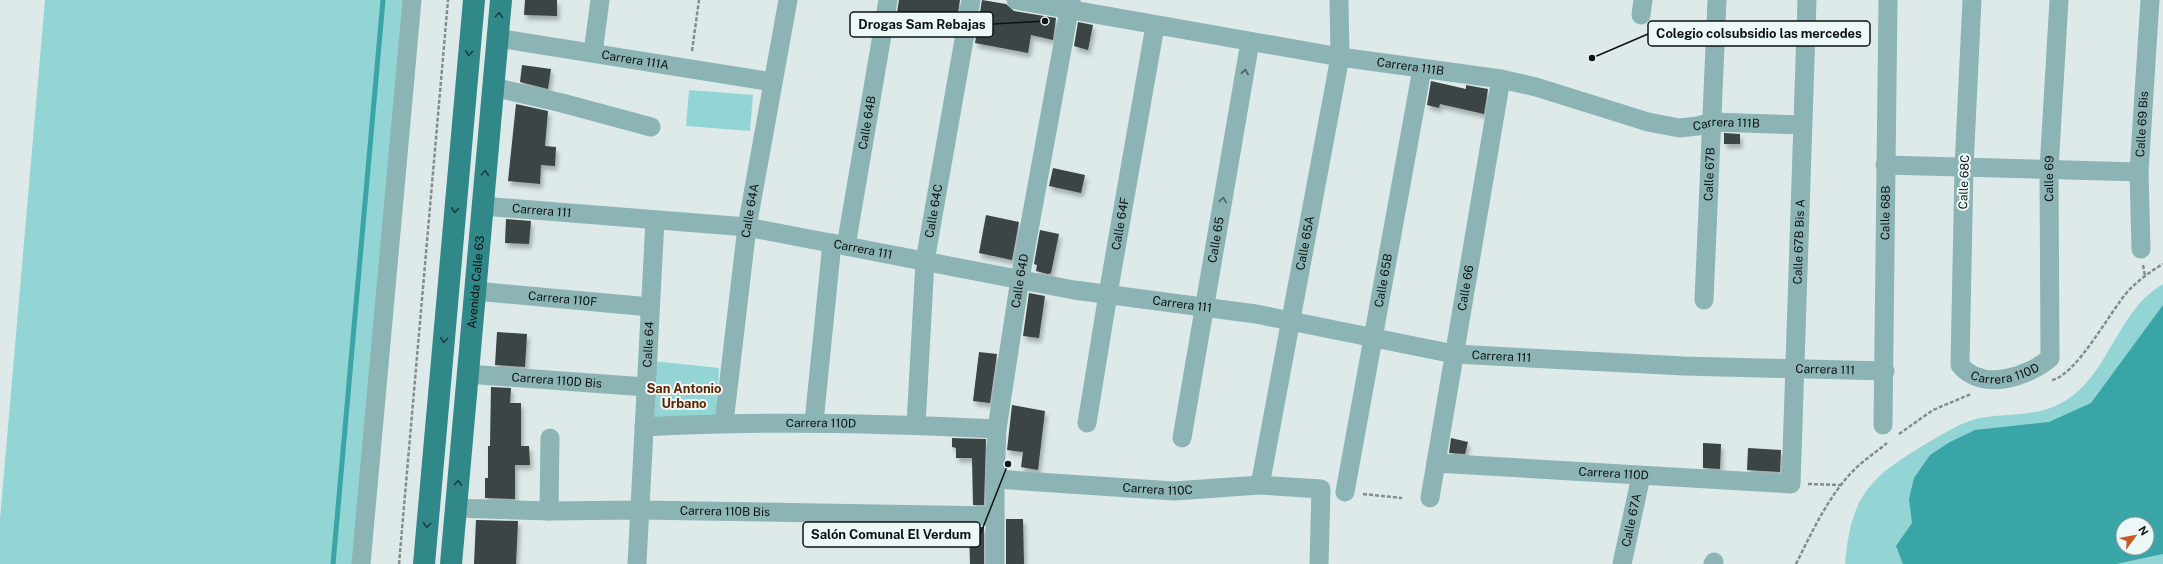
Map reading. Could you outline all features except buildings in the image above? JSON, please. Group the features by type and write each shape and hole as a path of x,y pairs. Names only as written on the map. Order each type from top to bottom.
{"main road":[{"path":"424,564 474,0"},
{"name":"Avenida Calle 63","path":"451,564 492,87 501,0"}],"street":[{"path":"360,564 412,0"},
{"path":"593,53 600,0"},
{"name":"Calle 64A","path":"724,422 747,227 788,0"},
{"name":"Calle 64B","path":"814,422 839,245 888,0"},
{"name":"Calle 64C","path":"916,425 925,261 971,0"},
{"name":"Carrera 111B","path":"1016,0 1070,5 1156,26 1340,57 1501,79 1536,87 1656,124 1678,128 1698,126 1712,122 1802,125"},
{"name":"Calle 65A","path":"1260,485 1340,57 1339,0"},
{"name":"Calle 67B","path":"1704,300 1717,0"},
{"name":"Calle 67B Bis A","path":"1792,484 1807,0"},
{"name":"Calle 68B","path":"1888,0 1885,165 1884,371 1890,434"},
{"name":"Calle 68C","path":"1960,365 1964,167 1972,0"},
{"name":"Calle 69","path":"2050,358 2049,168 2059,0"},
{"name":"Calle 69 Bis","path":"2140,249 2139,172 2150,0"},
{"name":"Calle 64D","path":"995,564 995,479 997,429 1020,280 1070,5"},
{"name":"Calle 64F","path":"1087,423 1108,294 1156,26"},
{"name":"Carrera 111A","path":"497,38 773,82"},
{"name":"Calle 65","path":"1182,438 1250,42"},
{"name":"Calle 65B","path":"1345,492 1422,69"},
{"name":"Calle 66","path":"1430,498 1501,79"},
{"path":"492,87 562,103 651,128"},
{"path":"1885,165 2049,168 2139,172"},
{"name":"Carrera 111","path":"482,206 747,227 1020,280 1291,321 1454,354 1795,370 1884,371"},
{"name":"Calle 64","path":"636,564 655,220"},
{"name":"Carrera 110F","path":"475,291 650,307"},
{"name":"Carrera 110D","path":"1960,365 1966,373 1978,377 2005,379 2040,367 2050,358"},
{"name":"Carrera 110D Bis","path":"467,374 646,387"},
{"name":"Carrera 110D","path":"644,427 724,422 814,422 997,429"},
{"path":"549,511 550,438"},
{"name":"Carrera 110D","path":"1436,463 1792,484"},
{"name":"Calle 67A","path":"1622,564 1641,476"},
{"name":"Carrera 110C","path":"995,479 1174,491 1260,485 1321,489 1319,564"},
{"name":"Carrera 110B Bis","path":"456,508 549,511 639,510 995,516"}],"path":[{"path":"399,564 448,0"},
{"path":"690,69 700,0"},
{"path":"2051,380 2058,379 2082,358 2100,329 2129,290 2163,264"},
{"path":"1796,564 1825,507 1852,472 1890,434 1933,410 1975,392"},
{"path":"1792,484 1842,485"}],"shaded area":[{"path":"45,0 403,0 354,564 0,564 0,519"},
{"path":"689,90 753,95 750,131 686,126"},
{"path":"2163,284 2163,564 1845,564 1852,520 1867,490 1878,478 1909,454 1966,422 1992,416 2036,412 2057,405 2068,399 2082,387 2094,373 2135,309 2148,295"},
{"path":"2163,305 2163,554 2155,556 2155,516 2115,516 2115,556 2154,556 2116,564 1903,564 1896,546 1912,523 1909,499 1914,478 1930,455 1950,442 1975,430 2049,422 2091,403"},
{"path":"653,361 719,368 717,418 650,419"}],"waterway":[{"path":"333,564 383,0"}],"place":[{"name":"Drogas Sam Rebajas","path":"1045,21"},
{"name":"Colegio colsubsidio las mercedes","path":"1592,58"},
{"name":"Salón Comunal El Verdum","path":"1008,464"}],"district":[{"name":"San Antonio Urbano","path":"684,396"}]}
